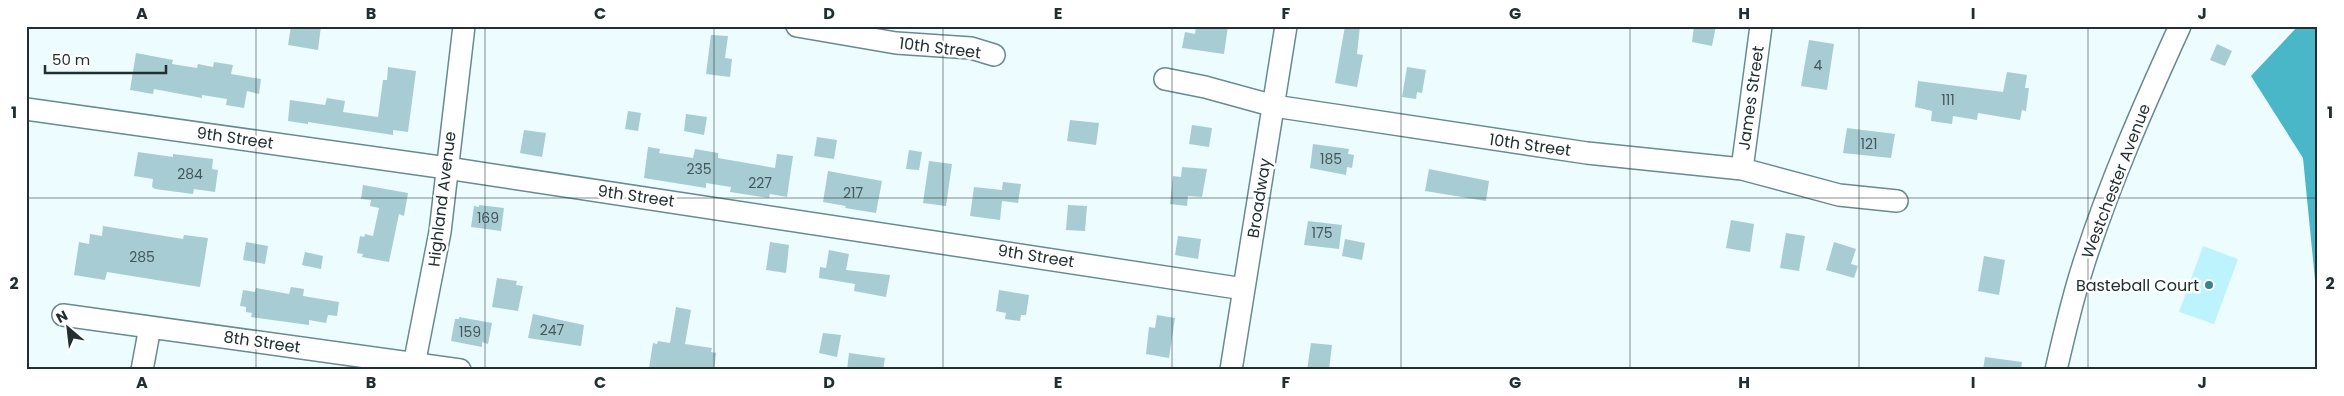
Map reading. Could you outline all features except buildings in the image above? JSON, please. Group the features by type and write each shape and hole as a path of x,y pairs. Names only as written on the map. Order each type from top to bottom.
{"street":[{"name":"Highland Avenue","path":"414,366 434,266 464,26"},
{"name":"10th Street","path":"797,26 896,43 971,48 994,55"},
{"name":"Broadway","path":"1231,370 1286,26"},
{"name":"James Street","path":"1742,169 1761,26"},
{"name":"Westchester Avenue","path":"2056,370 2082,268 2099,218 2142,111 2180,26"},
{"name":"10th Street","path":"1165,79 1205,87 1274,106 1587,152 1742,169 1839,195 1897,201"},
{"name":"9th Street","path":"26,109 447,168 1244,289"},
{"name":"8th Street","path":"63,315 150,326 414,366 460,370"},
{"path":"142,370 150,326"}],"shaded area":[{"name":"Basteball Court","path":"2203,246 2238,259 2214,324 2179,312"}],"water":[{"path":"2298,26 2318,26 2318,310 2303,158 2251,76"}],"place":[{"name":"Basteball Court","path":"2209,285"}]}
